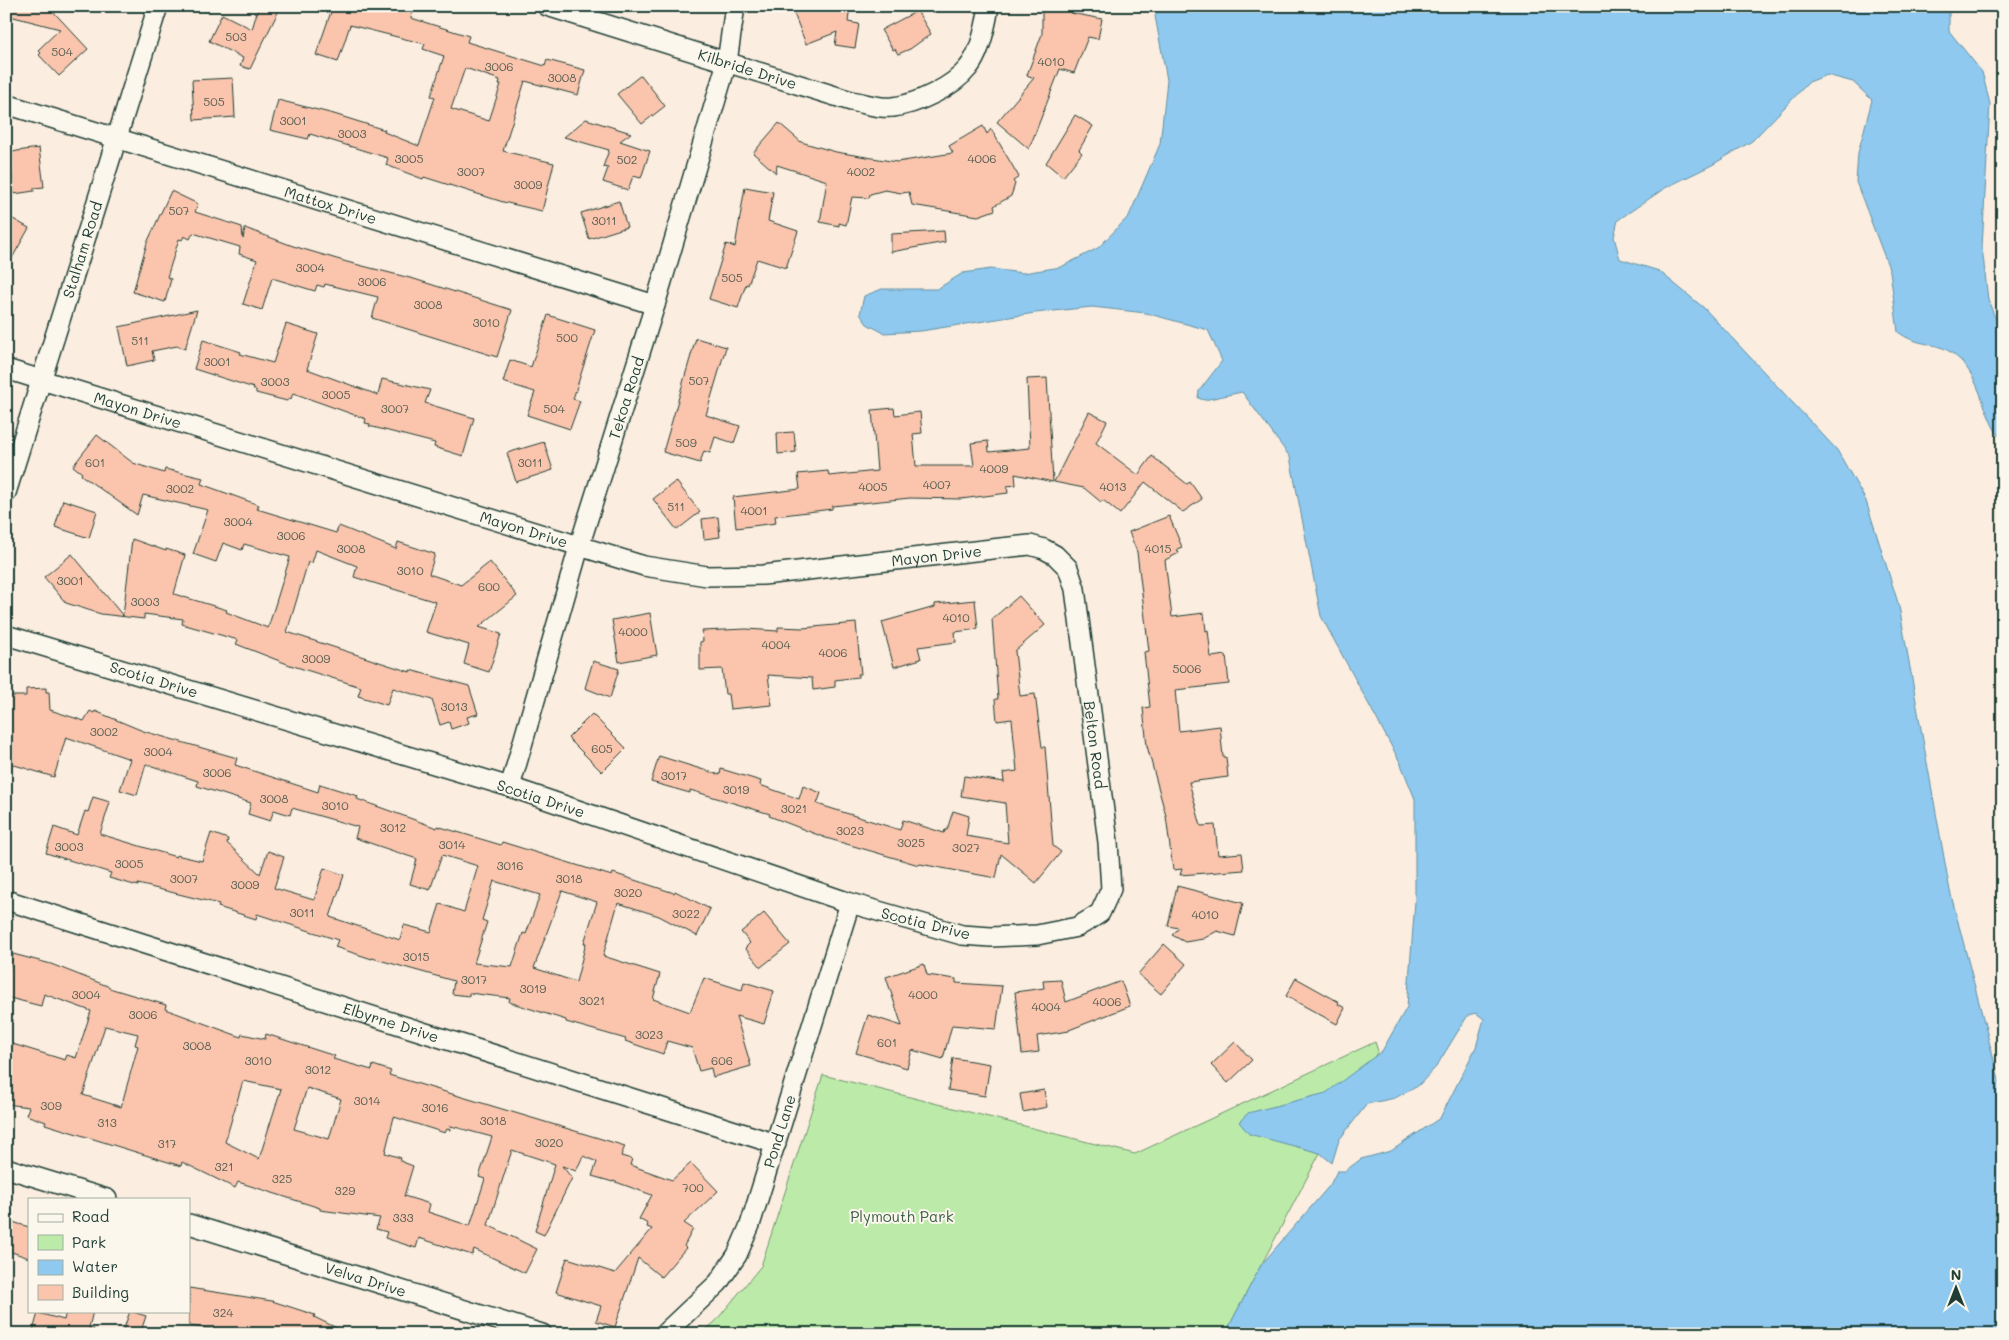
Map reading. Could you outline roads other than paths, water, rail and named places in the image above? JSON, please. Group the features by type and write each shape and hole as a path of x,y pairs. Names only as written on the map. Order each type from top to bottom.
{"street":[{"name":"Stalham Road","path":"6,493 158,6"},
{"name":"Kilbride Drive","path":"548,6 851,102 891,107 917,102 946,87 968,68 980,43 990,6"},
{"name":"Tekoa Road","path":"510,787 579,547 655,306 727,62 734,6"},
{"name":"Mattox Drive","path":"6,104 655,306"},
{"name":"Mayon Drive","path":"6,369 644,566 708,576 798,572 1030,545 1055,555"},
{"name":"Belton Road","path":"1055,555 1068,568 1075,589 1108,842 1111,880 1111,889 1100,913 1077,927"},
{"name":"Scotia Drive","path":"6,635 510,787 850,903 962,934 991,937 1037,935 1077,927"},
{"name":"Elbyrne Drive","path":"6,900 776,1144"},
{"name":"Pond Lane","path":"664,1334 718,1283 737,1254 750,1225 850,903"},
{"path":"6,1168 104,1198"},
{"name":"Velva Drive","path":"190,1224 542,1334"}],"water":[{"path":"1162,6 1949,6 1949,31 1982,72 1990,104 1982,247 1988,300 2003,337 2003,440 1993,426 1976,384 1966,366 1943,348 1911,340 1898,332 1890,271 1856,182 1858,153 1872,100 1853,82 1827,75 1809,82 1752,141 1712,165 1665,188 1618,220 1614,237 1620,259 1659,271 1704,308 1837,450 1866,501 1899,606 1950,891 2003,1095 2003,1323 1998,1334 1225,1334 1261,1265 1330,1185 1337,1171 1345,1171 1361,1159 1391,1151 1440,1118 1476,1047 1484,1019 1476,1013 1468,1015 1436,1067 1418,1086 1395,1098 1367,1104 1339,1140 1332,1163 1320,1153 1249,1134 1239,1122 1248,1113 1326,1093 1382,1051 1407,1007 1415,901 1415,799 1400,762 1321,616 1290,457 1242,392 1204,400 1198,398 1199,391 1222,361 1208,330 1146,313 1092,307 1035,313 921,331 884,333 867,324 860,314 864,296 882,289 937,289 963,273 991,269 1023,273 1061,267 1098,248 1129,216 1160,144 1167,80 1155,16"}],"park label":[{"name":"Plymouth Park","path":"902,1216"}]}
